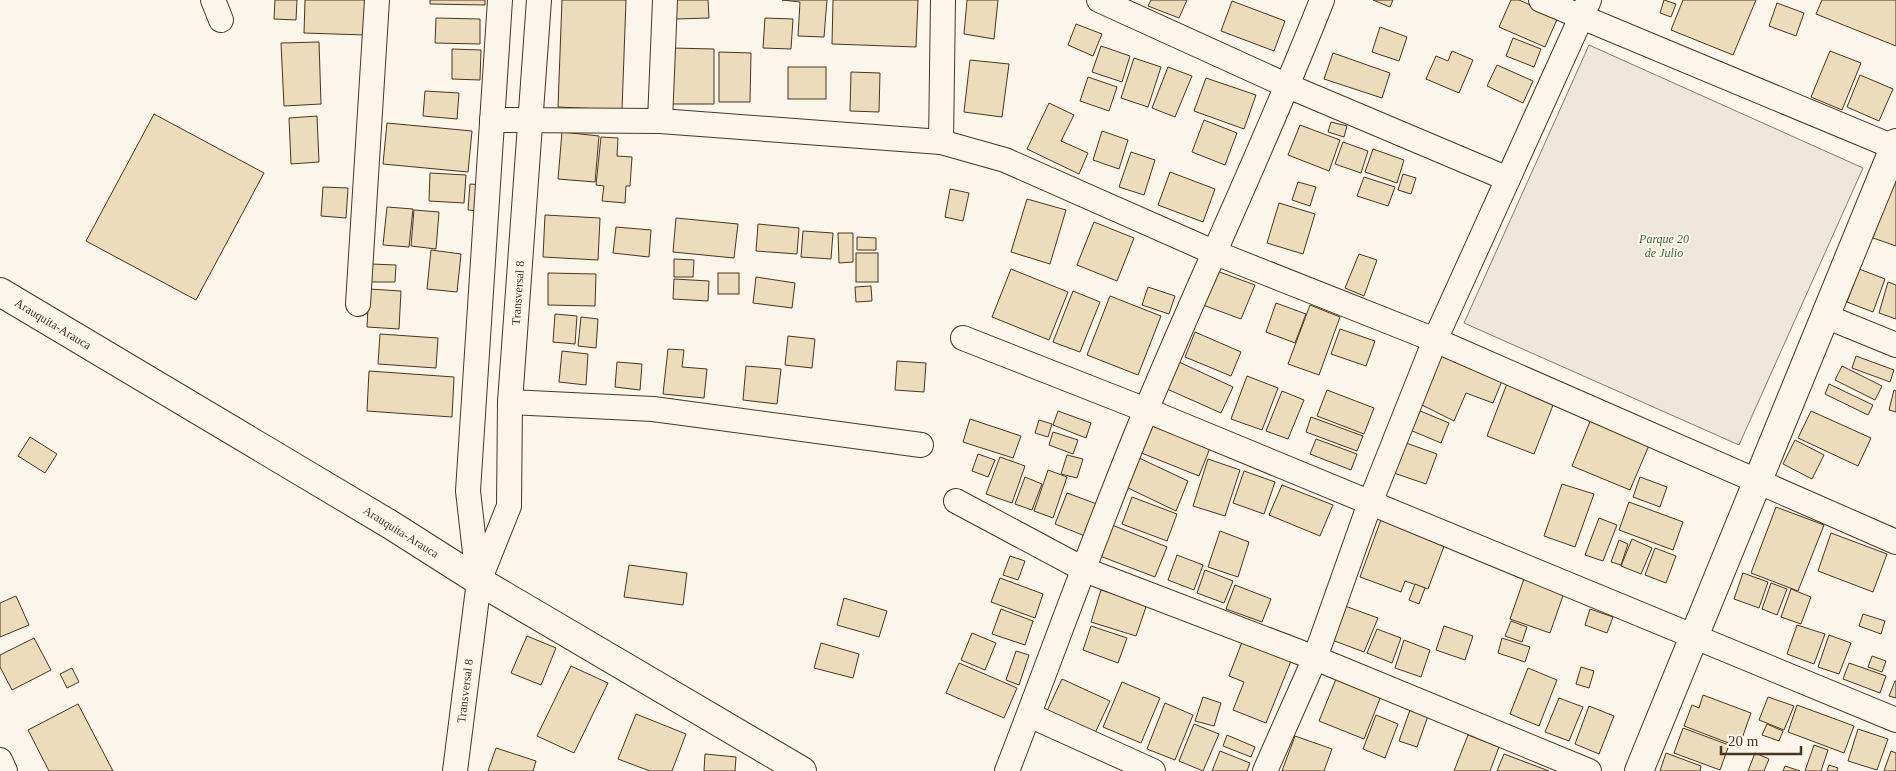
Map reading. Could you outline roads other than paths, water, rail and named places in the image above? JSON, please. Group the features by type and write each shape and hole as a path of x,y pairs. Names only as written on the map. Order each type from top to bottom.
{"main road":[{"path":"1639,771 1895,146"},
{"name":"Arauquita-Arauca","path":"0,292 391,525 479,581 802,771"}],"street":[{"path":"358,304 376,0"},
{"name":"Transversal 8","path":"455,771 479,581 468,491 500,0"},
{"name":"Transversal 8","path":"479,581 509,506 510,402 539,0"},
{"path":"660,121 664,0"},
{"path":"941,142 943,0"},
{"path":"1099,0 1288,86 1508,179"},
{"path":"1007,771 1146,410 1213,252 1288,86 1322,0"},
{"path":"1541,0 1585,9 1895,146"},
{"path":"1265,771 1315,658 1370,502 1435,340 1585,9"},
{"path":"492,120 531,118 660,121 941,142 1005,160 1213,252 1435,340 1896,542"},
{"path":"1825,316 1896,345"},
{"path":"963,338 1146,410 1693,638 1896,720"},
{"path":"510,402 653,409 921,445"},
{"path":"956,501 1085,570 1315,658 1589,771"},
{"path":"1029,716 1153,771"},
{"path":"0,760 5,771"}],"park label":[{"name":"Parque 20 de Julio","path":"1664,246"}]}
